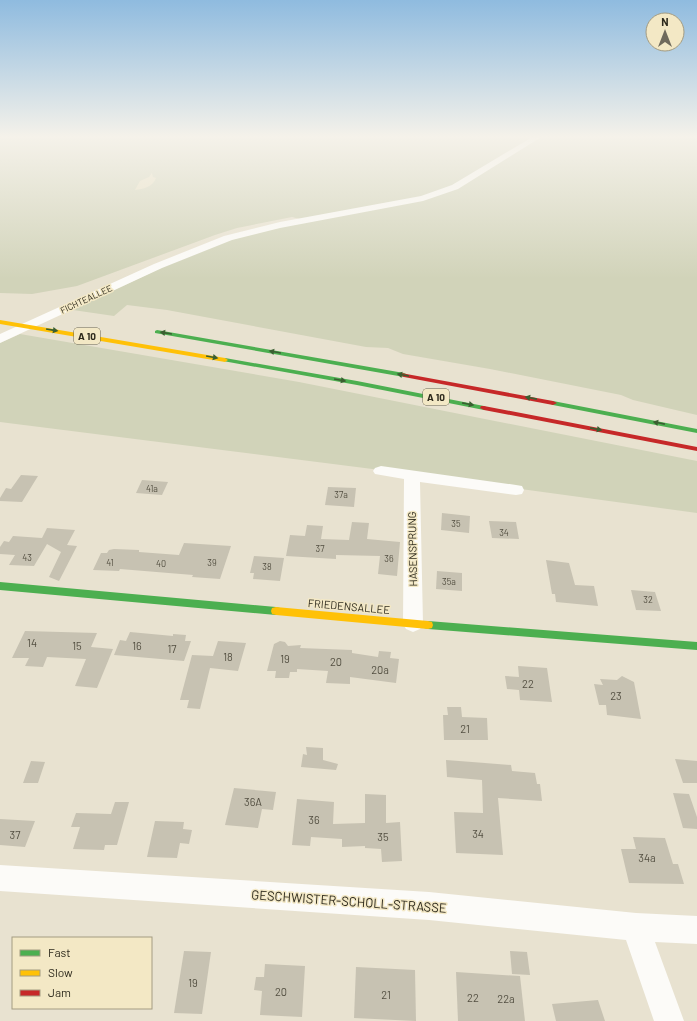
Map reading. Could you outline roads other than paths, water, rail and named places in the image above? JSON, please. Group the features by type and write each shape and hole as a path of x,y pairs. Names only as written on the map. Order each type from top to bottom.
{"main road":[{"name":"A 10","path":"36,313 66,317"},
{"name":"A 10","path":"0,322 166,349 358,383 697,450"},
{"name":"A 10","path":"151,331 425,378 697,430"},
{"name":"FRIEDENSALLEE","path":"0,586 413,624 697,646"}],"street":[{"name":"FICHTEALLEE","path":"0,339 172,260 213,243 249,232 423,198 461,184"},
{"path":"381,471 516,490"},
{"name":"HASENSPRUNG","path":"412,475 413,624"},
{"name":"GESCHWISTER-SCHOLL-STRASSE","path":"0,878 429,906 636,927 697,930"},
{"path":"636,927 669,1021"}]}
